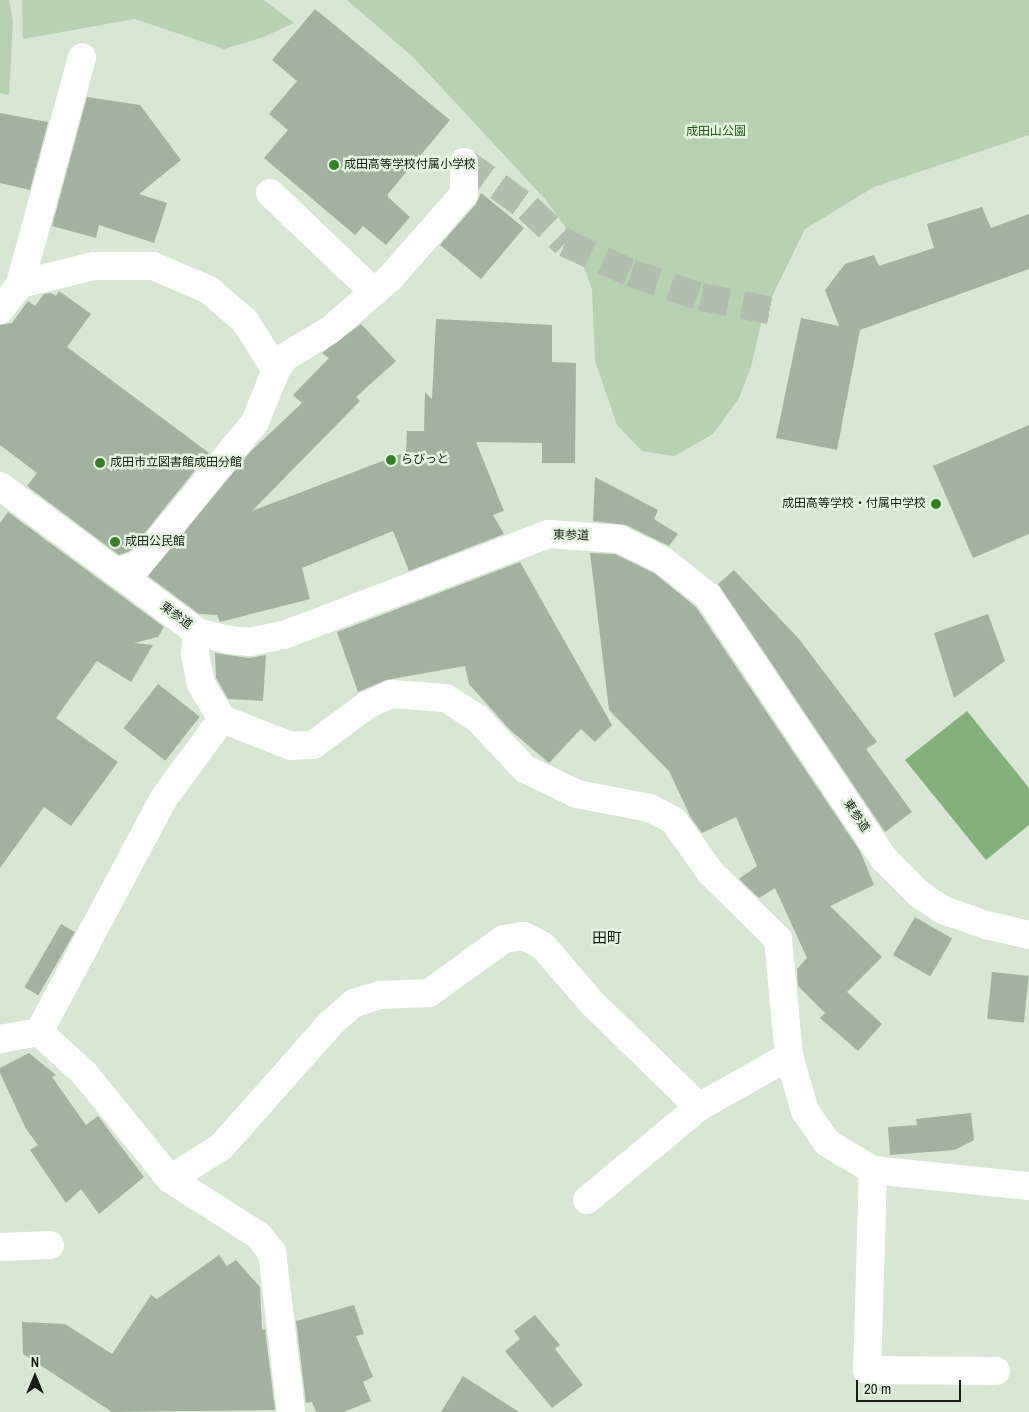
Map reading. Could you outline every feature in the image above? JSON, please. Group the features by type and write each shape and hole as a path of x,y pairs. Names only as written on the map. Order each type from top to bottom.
{"street":[{"path":"0,310 20,284 82,58"},
{"path":"118,572 139,564 255,422 276,370 284,357 330,330 374,292 464,194 464,162"},
{"path":"270,193 374,292"},
{"path":"20,284 94,266 153,266 209,290 245,321 276,370"},
{"name":"東参道","path":"0,486 198,632 229,640 250,642 284,634 549,534 619,539 662,560 708,596 884,859 918,894 944,910 986,925 1029,935"},
{"path":"198,632 195,655 201,684 222,719 291,746 313,745 367,705 392,694 446,698 478,719 525,769 577,794 650,808 674,822 711,873 778,939 789,1056 805,1111 827,1143 872,1170 1029,1186"},
{"path":"38,1032 164,798 222,719"},
{"path":"170,1179 221,1147 331,1023 354,1003 380,995 429,993 504,939 524,936 543,946 592,1003 699,1107"},
{"path":"0,1038 38,1032"},
{"path":"38,1032 84,1073 170,1179 258,1235 272,1252 292,1412"},
{"path":"587,1200 699,1107 789,1056"},
{"path":"872,1170 867,1370 996,1371"},
{"path":"0,1247 50,1245"}],"green space":[{"path":"0,0 9,0 13,21 9,95 0,93"},
{"path":"22,0 264,0 294,23 261,38 224,49 135,19 23,39"},
{"name":"成田山公園","path":"347,0 1029,0 1029,135 874,187 805,229 763,315 751,367 739,398 713,434 674,456 642,451 617,425 595,361 592,289 572,236 545,199 413,57"}],"shaded area":[{"path":"967,711 1029,788 1029,825 986,860 905,760"}],"building":[{"path":"315,9 450,120 388,194 388,197 410,217 386,245 363,226 355,235 264,158 288,130 269,114 297,81 272,60"},
{"path":"87,97 140,105 181,160 139,194 167,203 154,243 99,225 96,238 52,226"},
{"path":"0,113 48,122 30,190 0,183"},
{"path":"481,193 524,228 481,279 440,245 476,204"},
{"path":"982,207 991,228 1029,214 1029,269 860,330 837,450 776,438 801,318 839,326 825,290 845,264 874,255 879,266 934,248 927,224"},
{"path":"59,291 91,314 67,347 209,453 130,551 119,555 27,486 37,473 0,445 0,325 12,323 28,301 35,306 44,294 51,293 56,296"},
{"path":"436,319 552,325 552,362 576,363 575,463 542,463 542,443 476,442 504,511 493,515 504,534 409,571 393,531 302,568 310,599 220,622 217,615 199,614 148,576 251,451 302,403 293,395 329,358 322,353 361,324 396,361 356,397 360,401 252,511 406,452 407,431 424,431 425,392 432,399"},
{"path":"1029,425 1029,534 973,558 933,466"},
{"path":"595,477 658,510 654,519 678,534 669,546 626,525 593,521"},
{"path":"8,512 164,627 158,637 134,643 153,645 131,682 97,661 56,718 118,762 71,826 44,807 0,868 0,523"},
{"path":"590,553 615,554 654,573 696,607 860,851 874,885 830,906 882,957 847,992 882,1024 858,1051 820,1018 825,1013 798,986 797,969 807,958 775,888 759,898 739,879 757,866 736,817 702,833 691,818 669,771 609,710"},
{"path":"520,562 612,725 595,742 581,729 549,763 510,730 469,684 465,666 386,680 358,692 337,632"},
{"path":"734,570 799,639 877,742 866,749 912,812 885,832 718,584"},
{"path":"988,614 1005,661 954,698 934,633"},
{"path":"215,653 249,658 266,655 263,701 228,699 216,678"},
{"path":"158,684 200,717 165,761 124,728"},
{"path":"915,917 952,938 930,977 893,955"},
{"path":"61,924 75,932 38,995 24,987"},
{"path":"992,972 1029,976 1024,1023 987,1019"},
{"path":"29,1053 56,1075 52,1077 86,1125 98,1116 144,1177 99,1214 81,1189 66,1203 30,1150 38,1145 26,1129 0,1073 0,1068"},
{"path":"971,1113 974,1140 955,1150 890,1155 888,1127 917,1125 916,1119"},
{"path":"219,1255 227,1266 236,1260 260,1287 262,1330 265,1329 275,1410 112,1412 23,1354 22,1322 65,1324 112,1354 151,1295 157,1299"},
{"path":"354,1305 364,1334 356,1336 373,1377 363,1382 371,1401 344,1412 316,1412 312,1402 306,1403 296,1321"},
{"path":"535,1315 560,1345 555,1349 583,1385 552,1408 505,1351 520,1339 514,1331"},
{"path":"463,1376 519,1412 441,1412"}],"tunnel":[{"path":"464,162 528,208 565,243 631,273 701,297 773,311"}],"place":[{"name":"成田高等学校付属小学校","path":"334,165"},
{"name":"らびっと","path":"391,460"},
{"name":"成田市立図書館成田分館","path":"100,463"},
{"name":"成田高等学校・付属中学校","path":"936,504"},
{"name":"成田公民館","path":"115,542"}],"district":[{"name":"田町","path":"607,938"}]}
